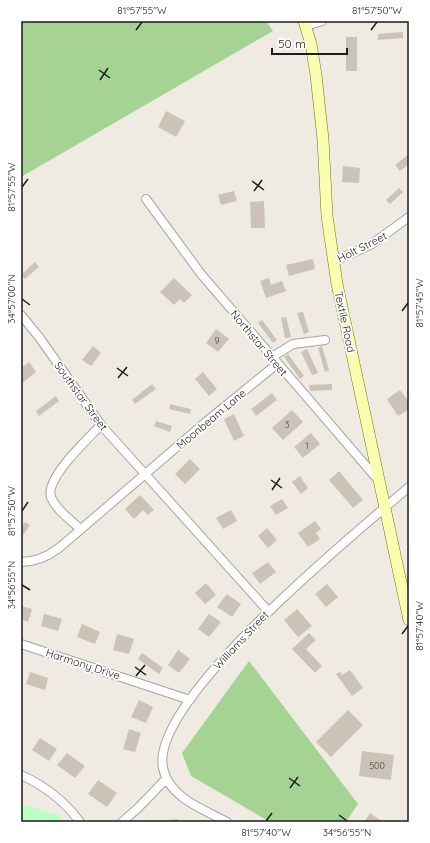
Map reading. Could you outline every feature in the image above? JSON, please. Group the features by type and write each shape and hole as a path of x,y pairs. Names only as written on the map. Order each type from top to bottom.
{"street":[{"path":"305,23 322,21"},
{"name":"Textile Road","path":"305,23 311,44 320,107 327,216 333,262 409,620"},
{"name":"Northstar Street","path":"146,199 201,274 379,482"},
{"name":"Holt Street","path":"333,262 372,244 409,217"},
{"name":"Southstar Street","path":"21,315 39,337 101,426 268,611"},
{"path":"272,357 293,344 325,340"},
{"name":"Moonbeam Lane","path":"144,474 278,364"},
{"path":"80,529 57,506 50,491 64,465 101,426"},
{"path":"21,562 30,562 46,557 144,474"},
{"name":"Williams Street","path":"166,779 163,767 164,746 173,727 190,700 218,664 268,611 409,487"},
{"name":"Harmony Drive","path":"21,644 190,700"},
{"path":"21,775 52,792 65,804 80,822"},
{"path":"122,822 166,779 172,788 182,797 227,822"}],"green space":[{"path":"21,21 266,21 273,31 21,177"},
{"path":"249,661 358,804 346,822 270,822 191,776 182,753"},
{"path":"21,804 58,815 63,822 21,822"}],"building":[{"path":"403,32 403,38 378,40 378,34"},
{"path":"346,37 357,37 357,71 346,71"},
{"path":"166,111 185,121 176,137 158,127"},
{"path":"409,154 409,164 400,171 395,165"},
{"path":"343,166 360,168 359,183 342,182"},
{"path":"399,188 403,192 390,204 386,200"},
{"path":"234,191 237,201 221,205 218,195"},
{"path":"264,201 265,228 251,228 250,202"},
{"path":"313,259 315,269 289,276 286,265"},
{"path":"35,262 39,267 25,279 21,275"},
{"path":"174,278 192,295 184,303 180,299 174,305 160,292"},
{"path":"269,278 271,285 282,281 286,291 266,298 260,281"},
{"path":"303,312 309,332 304,334 297,313"},
{"path":"286,317 291,337 285,338 281,318"},
{"path":"262,320 277,340 273,343 258,323"},
{"path":"216,329 229,339 218,352 206,343"},
{"path":"93,346 101,353 91,366 82,360"},
{"path":"322,346 329,370 325,372 318,348"},
{"path":"307,349 318,373 312,375 301,352"},
{"path":"288,354 304,376 300,379 284,357"},
{"path":"29,362 36,372 21,384 21,368"},
{"path":"203,372 217,389 209,396 195,379"},
{"path":"152,384 156,389 135,404 132,400"},
{"path":"332,384 332,390 310,391 309,385"},
{"path":"400,390 409,402 409,409 398,416 387,399"},
{"path":"272,393 277,400 256,416 251,409"},
{"path":"56,396 59,401 39,416 36,411"},
{"path":"170,404 191,409 190,414 169,409"},
{"path":"292,410 303,422 283,440 272,428"},
{"path":"234,414 244,436 234,441 224,419"},
{"path":"156,421 172,426 170,432 154,426"},
{"path":"311,433 320,444 303,458 294,447"},
{"path":"190,459 200,469 185,484 175,474"},
{"path":"339,471 363,500 353,508 329,480"},
{"path":"300,476 308,488 301,494 292,482"},
{"path":"140,495 154,510 148,515 143,510 134,519 125,509"},
{"path":"282,499 288,508 276,515 270,506"},
{"path":"231,510 237,521 223,529 216,518"},
{"path":"315,521 321,529 316,533 320,539 308,547 298,533"},
{"path":"25,522 30,525 21,538 21,527"},
{"path":"267,528 277,540 268,548 258,536"},
{"path":"268,562 276,572 260,584 252,573"},
{"path":"206,583 216,595 205,604 195,593"},
{"path":"327,584 338,597 326,607 315,594"},
{"path":"227,594 241,604 232,617 217,607"},
{"path":"21,606 32,609 28,622 21,619"},
{"path":"297,609 312,626 298,637 284,620"},
{"path":"44,614 62,619 58,631 41,626"},
{"path":"209,614 221,622 209,637 198,629"},
{"path":"82,624 100,632 95,644 77,637"},
{"path":"309,633 316,640 306,649 322,666 315,673 292,649"},
{"path":"117,634 134,639 129,654 113,650"},
{"path":"178,650 190,659 179,673 168,665"},
{"path":"142,653 163,668 159,674 138,659"},
{"path":"350,670 363,688 352,696 336,674 340,672 342,675"},
{"path":"30,672 48,678 45,690 26,684"},
{"path":"139,700 153,707 146,723 131,717"},
{"path":"348,710 363,725 331,757 316,742"},
{"path":"129,729 141,733 135,752 123,749"},
{"path":"40,738 57,749 49,761 32,750"},
{"path":"362,751 394,755 391,780 359,776"},
{"path":"67,753 85,766 75,778 57,765"},
{"path":"98,780 117,793 107,807 88,794"},
{"path":"370,813 383,822 364,822"},
{"path":"178,819 178,822 158,822 158,821"}]}
